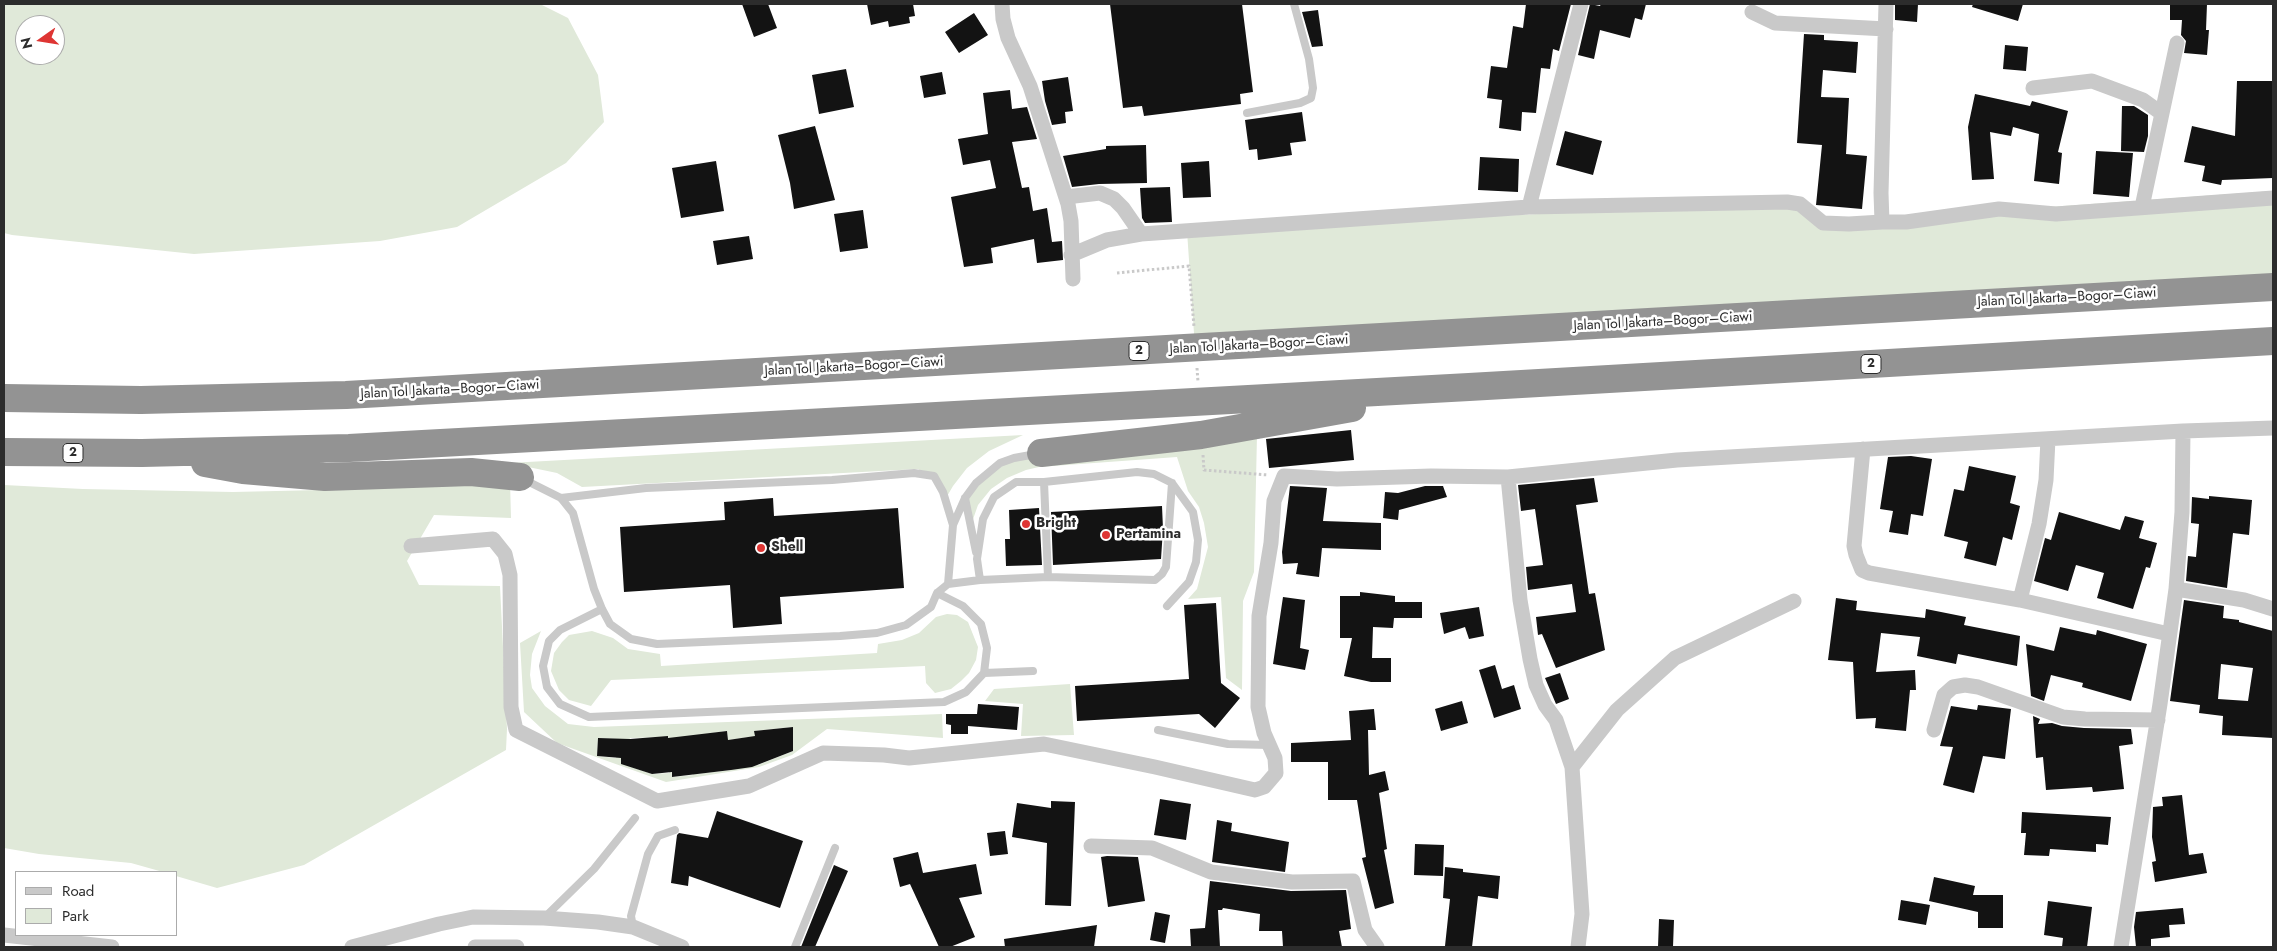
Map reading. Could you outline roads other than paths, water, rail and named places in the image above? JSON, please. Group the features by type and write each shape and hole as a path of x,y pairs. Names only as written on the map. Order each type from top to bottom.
{"highway":[{"name":"Jalan Tol Jakarta–Bogor–Ciawi","path":"4,398 141,400 346,395 2273,287"},
{"name":"2","path":"4,452 142,453 349,448 2273,341"},
{"path":"1041,453 1201,435 1469,387"},
{"path":"142,453 243,470 325,477 472,472 520,478"}],"street":[{"path":"1002,4 1003,19 1008,38 1030,86 1066,197 1071,221 1073,279"},
{"path":"1529,207 1581,4"},
{"path":"1882,222 1881,193 1886,4"},
{"path":"1752,12 1775,23 1886,28"},
{"path":"2142,207 2177,43"},
{"path":"2033,88 2092,81 2142,100 2161,113"},
{"path":"1066,197 1100,192 1114,199 1123,208 1141,234"},
{"path":"1071,255 1107,240 1141,234 1529,207 1787,202 1800,204 1823,223 1850,224 1906,222 1999,208 2056,214 2273,198"},
{"path":"411,546 492,539 505,554 510,575 511,707 516,730 657,801 749,786 823,754 884,755 909,758 1044,744 1255,790 1264,787 1276,773 1274,758 1258,707 1259,616 1271,543 1274,502 1284,476 1337,479 1431,476 1508,477 1677,460 2183,431 2273,428"},
{"path":"2121,947 2158,720 2176,589 2182,512 2183,431"},
{"path":"2020,600 2039,524 2046,480 2048,439"},
{"path":"1863,449 1854,546 1862,570 1869,573 2020,600 2170,634"},
{"path":"1508,477 1520,600 1530,659 1536,685 1545,705 1556,720 1572,767 1582,914 1578,947"},
{"path":"2176,589 2244,600 2273,609"},
{"path":"1572,767 1616,710 1675,658 1794,601"},
{"path":"1934,730 1944,695 1952,687 1964,685 1978,686 2063,717 2158,720"},
{"path":"1091,846 1152,848 1210,872 1292,882 1353,881 1365,930 1377,947"},
{"path":"352,947 473,917 544,918 633,927 682,947"},
{"path":"4,935 112,947"},
{"path":"475,947 517,947"}],"lane":[{"path":"1247,113 1300,103 1311,98 1313,88 1309,59 1294,4"},
{"path":"948,584 953,525 965,498 976,483 1000,463 1014,458 1041,453"},
{"path":"977,559 983,519 994,496 1016,482 1044,482 1137,472 1154,474 1172,483 1192,512 1198,540 1196,562 1189,582 1167,606"},
{"path":"561,498 646,488 832,480 914,473 934,476 943,492 953,525"},
{"path":"520,478 543,487 561,498 573,513 594,589 610,624 631,639 657,644 877,633 906,625 930,607 937,593 948,584 980,580 1048,577 1155,580 1166,567 1172,483"},
{"path":"1044,482 1048,577"},
{"path":"965,498 980,580"},
{"path":"602,609 560,630 549,642 543,666 547,687 560,704 588,717 944,702 966,692 984,673 987,648 981,624 964,606 937,593"},
{"path":"984,673 1033,671"},
{"path":"1158,730 1228,744 1269,745"},
{"path":"544,918 594,870 636,818"},
{"path":"633,927 631,916 652,845 658,836 675,830"},
{"path":"795,947 835,848"}],"place":[{"name":"Bright","path":"1026,524"},
{"name":"Pertamina","path":"1106,535"},
{"name":"Shell","path":"761,548"}]}
